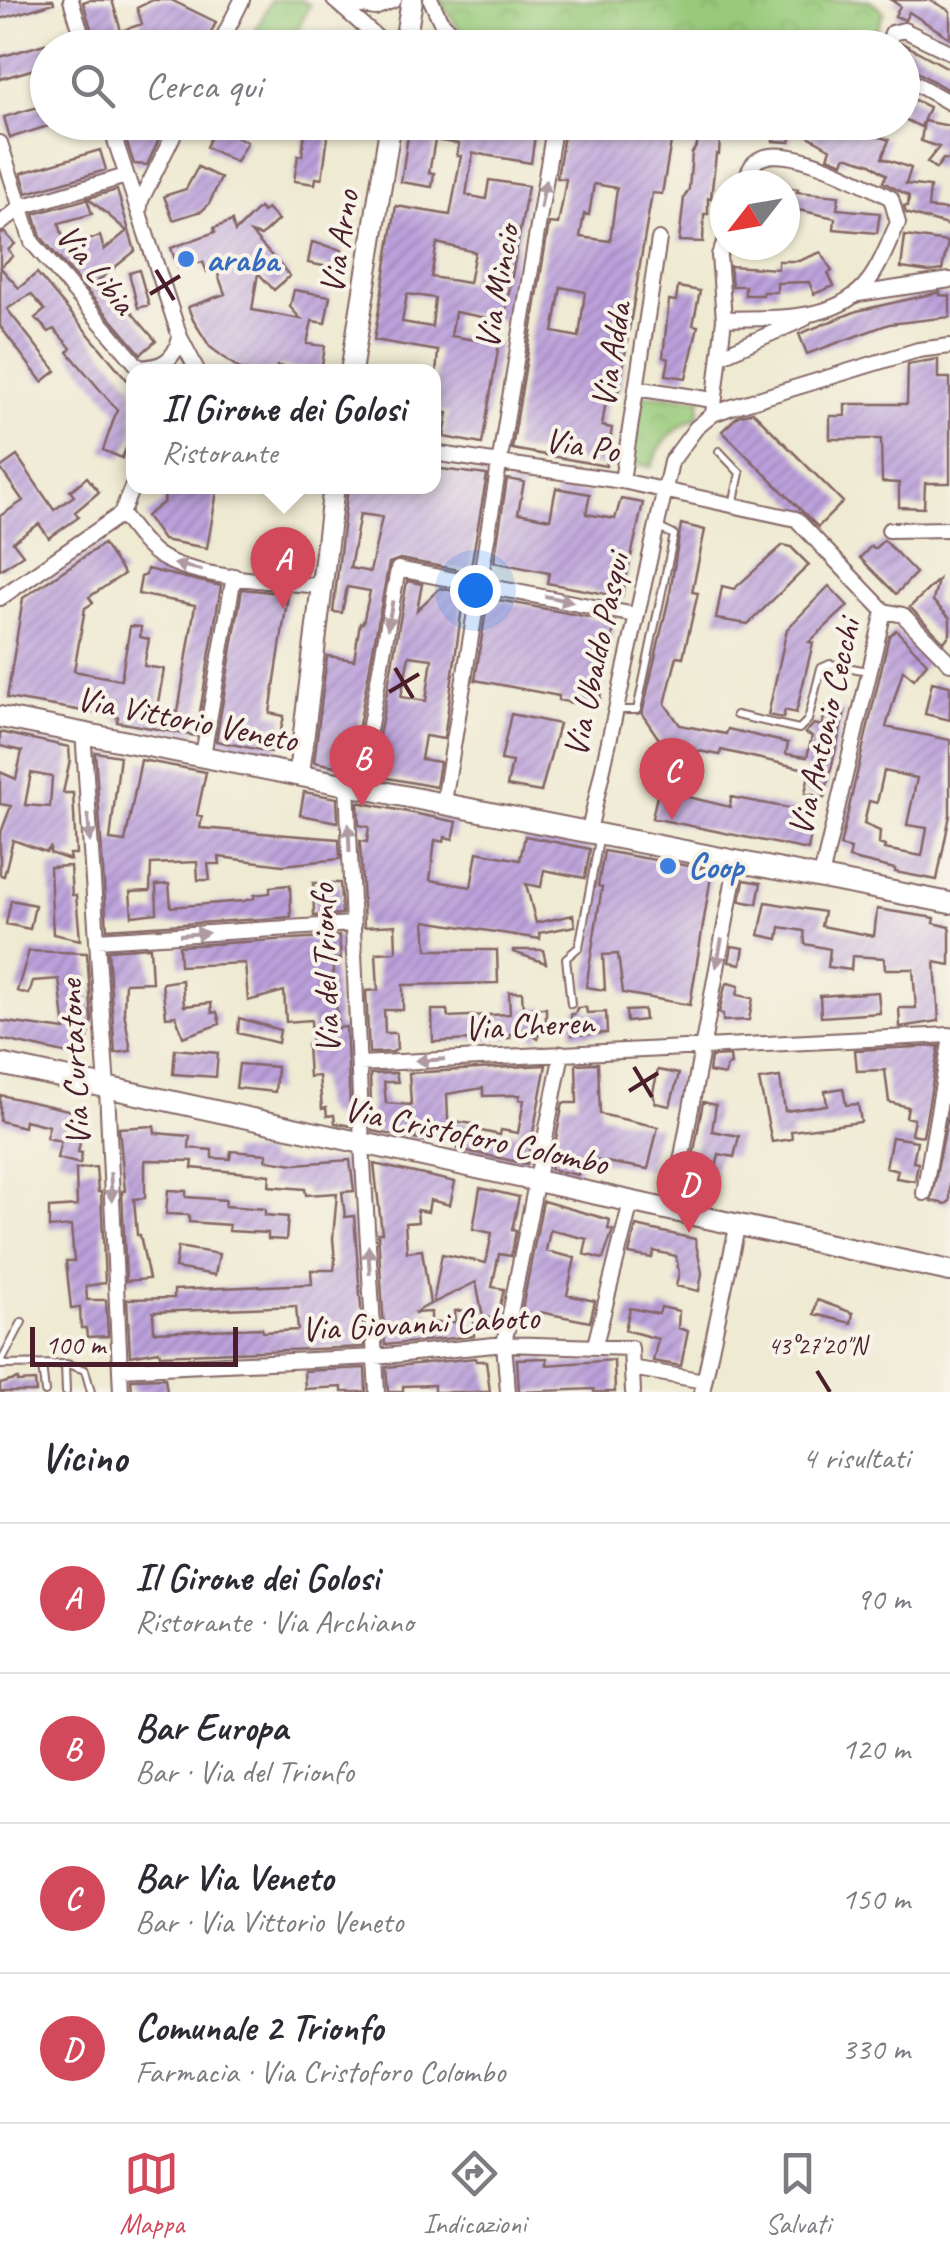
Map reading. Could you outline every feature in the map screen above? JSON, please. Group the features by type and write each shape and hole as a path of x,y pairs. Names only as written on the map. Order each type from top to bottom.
{"main road":[{"path":"407,30 412,0"},
{"name":"Via Arno","path":"352,364 388,140"},
{"path":"299,774 333,494"},
{"name":"Via Vittorio Veneto","path":"0,717 949,900"},
{"name":"Via Cristoforo Colombo","path":"0,1064 950,1271"}],"street":[{"path":"71,0 80,30"},
{"path":"227,30 242,0"},
{"path":"334,0 363,8 394,0"},
{"path":"334,0 368,30"},
{"path":"432,0 440,20 450,30"},
{"path":"920,38 950,52"},
{"path":"920,86 950,104"},
{"path":"115,140 140,206 180,337 194,364"},
{"path":"140,206 171,140"},
{"name":"Via Mincio","path":"444,802 552,140"},
{"name":"Via Libia","path":"0,143 32,242 135,364"},
{"path":"750,170 765,157 810,160 891,198 898,223 872,278 858,294"},
{"path":"0,224 20,208 125,172 157,168"},
{"name":"Via Adda","path":"622,481 659,239"},
{"path":"713,407 724,318 718,260"},
{"path":"722,356 858,294 950,280"},
{"path":"724,318 809,316"},
{"name":"Via Libia","path":"162,364 177,352 180,337"},
{"path":"636,388 713,407 918,350 950,346"},
{"name":"Via Ubaldo Pasqui","path":"594,832 635,615 670,462 713,407"},
{"name":"Via Po","path":"441,454 622,481 663,491"},
{"name":"Via Antonio Cecchi","path":"663,491 796,520 884,611 821,877"},
{"path":"0,598 121,514 129,494"},
{"path":"121,514 153,552 174,564 319,586"},
{"path":"889,530 950,530"},
{"name":"Via del Trionfo","path":"376,1392 353,924 353,785 398,569 482,583"},
{"path":"203,754 234,576"},
{"path":"482,583 635,615"},
{"path":"884,611 903,615 950,663"},
{"name":"Via Curtatone","path":"83,731 121,1392"},
{"path":"672,1210 737,860"},
{"path":"97,940 353,924"},
{"name":"Via Cheren","path":"359,1064 950,1035"},
{"path":"924,1194 950,1043"},
{"path":"508,1392 504,1344 562,1053"},
{"path":"596,1345 630,1202"},
{"path":"703,1386 738,1223"},
{"name":"Via Giovanni Caboto","path":"120,1368 374,1357 504,1344 596,1345 631,1348 632,1368 703,1386"},
{"path":"632,1368 633,1392"}],"lane":[{"path":"719,451 740,472 733,506"},
{"path":"616,710 637,710 657,620 674,536 654,525"},
{"path":"635,615 657,620"},
{"path":"736,715 799,728 808,720 821,668 830,664 869,671"},
{"path":"571,1004 566,958 579,947 594,832"},
{"path":"22,1322 0,1365 65,1364 85,1370 92,1392"},
{"path":"42,1364 45,1392"},
{"path":"65,1364 66,1392"}],"green space":[{"path":"271,0 300,0 310,5 298,30 256,30"},
{"path":"439,0 869,0 884,12 876,30 460,30"},
{"path":"643,395 701,398 698,417 669,437 651,467 630,462"}],"building":[{"path":"0,0 53,0 54,3 0,19"},
{"path":"112,0 121,30 92,30 83,2"},
{"path":"153,0 171,0 216,22 212,30 124,30 142,24 137,8"},
{"path":"891,0 930,0 950,11 950,38 909,12 905,20 895,16 900,6"},
{"path":"30,48 30,70 0,79 0,57"},
{"path":"920,53 950,69 950,91 920,74"},
{"path":"920,103 929,107 920,127"},
{"path":"30,109 30,132 10,138 4,117"},
{"path":"924,121 950,126 950,160 943,159 936,169 927,162 939,147 921,141"},
{"path":"126,140 159,140 147,165 134,164"},
{"path":"209,140 247,142 236,162 206,147"},
{"path":"304,140 327,140 322,179 316,178 315,184 294,181 298,155 302,156"},
{"path":"407,140 435,140 429,173 434,173 432,187 401,182"},
{"path":"435,140 534,140 531,163 473,153 466,195 486,199 489,180 528,186 504,321 455,312 451,336 499,344 482,444 444,437 448,413 441,412 438,351 374,340 396,206 450,215 461,156 457,156 459,144","holes":["437,243 475,252 469,283 431,277","407,294 435,298 432,327 402,322"]},
{"path":"563,140 671,140 662,194 652,193 619,390 608,388 602,426 612,428 606,466 512,449 549,223 558,224 566,179 557,178","holes":["594,184 617,188 610,241 580,237 584,214 589,215","561,287 585,292 579,337 553,332"]},
{"path":"697,140 720,140 714,170 710,170 703,242 679,241 692,153"},
{"path":"815,140 889,140 882,158 911,168 906,184 930,187 928,208 950,210 950,226 906,213 904,206 908,206 909,196 883,182 886,175 871,164 849,157 843,163 828,157 831,149"},
{"path":"100,150 106,170 27,193 21,173"},
{"path":"198,167 221,178 209,204 202,211 173,220 164,196 186,189"},
{"path":"117,190 135,251 98,281 104,280 156,341 141,354 41,237 34,214 87,199 92,214 59,223 66,248 100,236 104,250 127,231 88,198"},
{"path":"800,192 839,196 837,209 880,213 877,233 834,229 835,218 800,210"},
{"path":"259,208 263,212 267,209 278,220 261,236 251,233 290,276 274,290 258,273 252,310 301,319 290,307 294,290 330,296 325,323 312,321 307,344 325,346 322,364 233,364 210,347 188,307 225,294 216,269 207,272 203,262 178,268 171,248 215,232 214,228 232,221 235,232"},
{"path":"5,233 15,244 8,250 13,256 0,267 0,234"},
{"path":"905,236 948,242 942,270 901,268"},
{"path":"312,242 342,250 339,269 308,263"},
{"path":"821,252 832,271 828,273 834,286 814,294 809,282 777,283 777,292 763,295 745,295 745,286 732,286 730,266 778,269 778,261 799,261"},
{"path":"0,267 19,288 37,273 126,379 126,449 122,458 103,450 117,410 68,352 71,348 54,329 49,332 35,318 45,310 31,294 7,309 56,371 42,382 0,326"},
{"path":"139,270 149,305 138,308 129,273"},
{"path":"678,287 700,291 693,325 698,326 686,378 666,375 669,359 663,357 669,300 676,301"},
{"path":"940,292 950,296 950,317 889,324 807,354 799,334 857,311"},
{"path":"938,359 938,378 950,378 950,483 925,483 924,508 899,507 899,483 882,482 881,439 830,439 830,416 845,416 845,404 907,404 908,364"},
{"path":"753,412 843,502 818,527 722,431 738,416"},
{"path":"17,456 54,510 74,496 70,491 87,477 99,492 75,512 79,517 49,538 39,524 13,542 23,555 0,570 0,516 23,501 0,468"},
{"path":"441,469 487,475 470,572 400,559 389,563 351,769 314,762 327,656 354,660 370,591 347,587 342,613 333,612 347,494 441,494","holes":["360,514 382,517 370,572 350,568"]},
{"path":"507,479 524,482 518,513 550,519 556,488 590,494 586,514 615,519 621,499 643,503 622,597 547,583 549,573 494,562"},
{"path":"165,494 217,494 207,548 163,540 146,516 164,502"},
{"path":"681,524 705,530 692,592 698,593 683,657 677,656 665,704 680,725 726,734 728,729 788,743 786,754 807,757 812,736 805,733 814,724 822,726 826,707 845,711 824,798 805,793 810,770 721,750 720,755 693,750 684,796 730,807 731,797 799,810 796,827 811,833 808,850 652,818 667,751 642,714 670,593"},
{"path":"884,540 916,573 896,594 860,558"},
{"path":"103,544 124,574 89,597 93,603 85,608 74,671 121,680 130,626 141,627 140,637 149,639 144,666 164,669 157,708 178,712 195,605 138,594 141,577 147,569 221,586 196,736 117,722 118,717 7,698 23,598"},
{"path":"783,545 791,547 809,565 748,624 716,619 722,586 734,589"},
{"path":"938,580 933,601 950,618 950,634 944,642 910,607"},
{"path":"407,581 422,584 417,610 440,588 464,593 444,739 425,736 421,759 440,762 436,787 372,775","holes":["409,656 432,659 426,701 401,697"]},
{"path":"829,586 848,606 809,642 813,643 796,713 785,710 783,718 768,715 787,629"},
{"path":"242,589 288,594 270,713 284,716 276,753 216,741"},
{"path":"488,598 615,622 598,708 558,700 559,696 475,680"},
{"path":"896,630 927,663 914,679 903,670 886,727 950,740 950,815 937,880 849,858 851,849 840,846 889,636","holes":["884,771 917,778 907,825 927,828 922,856 884,849 879,844 880,831 864,824 869,801 877,803"]},
{"path":"932,682 950,686 950,720 925,714"},
{"path":"511,714 559,724 541,792 507,786 512,762 501,760"},
{"path":"0,732 69,747 63,793 73,793 76,854 69,854 70,860 50,853 50,848 46,852 13,840 4,876 0,875 0,835 11,806 0,804 0,772 16,779 22,751 0,746","holes":["31,773 52,777 50,807 25,805"]},
{"path":"95,752 120,756 110,840 125,842 141,760 206,772 197,815 202,816 200,828 339,839 340,859 283,865 219,857 220,864 208,864 210,880 198,880 197,862 151,864 150,891 130,892 132,916 157,913 156,885 169,884 171,907 244,901 270,893 270,887 290,885 291,917 107,929"},
{"path":"304,792 337,798 338,822 300,815"},
{"path":"358,802 457,822 453,839 435,840 430,880 471,887 477,852 520,860 525,836 590,849 585,878 544,870 541,887 526,884 536,923 573,915 575,926 539,933 540,939 425,921 427,950 497,950 498,983 403,985 403,1010 384,1010 385,1033 396,1033 397,1049 393,1052 369,1053 366,991 378,990 376,953 396,952 395,925 364,927 360,841 367,842 369,827 359,825"},
{"path":"604,851 712,870 690,1005 623,993 618,954 603,955 605,990 586,987"},
{"path":"70,866 80,940 53,934 50,867"},
{"path":"744,880 761,883 757,904 740,901"},
{"path":"313,883 340,883 342,914 314,916"},
{"path":"11,900 35,905 30,929 6,924"},
{"path":"766,902 824,912 821,926 874,936 877,909 935,918 934,923 950,927 950,965 935,962 939,1021 900,1027 899,1008 916,1008 913,969 885,969 884,958 852,956 851,970 828,967 830,949 805,944 804,931 780,927 778,939 759,935"},
{"path":"339,936 341,959 332,959 338,1028 346,1027 351,1126 335,1123 334,1115 327,1116 326,1108 322,1109 319,1076 309,1077 307,1045 312,1044 311,1020 286,1022 284,991 248,1001 245,963 180,966 179,946"},
{"path":"732,946 744,948 741,964 729,962"},
{"path":"150,947 152,982 125,983 124,1012 131,1051 115,1053 108,950"},
{"path":"543,950 546,963 513,952"},
{"path":"29,951 87,953 92,1022 83,1057 0,1039 0,1021 65,1030 59,979 33,981 29,994 17,991"},
{"path":"182,980 184,1006 211,1003 212,1013 217,1012 220,1024 183,1037 176,1016 166,1017 162,983"},
{"path":"728,983 739,986 737,995 753,998 749,1020 723,1021 723,1014 719,1013"},
{"path":"509,992 522,992 523,1008 546,1008 546,1026 540,1026 538,1039 530,1034 510,1034 510,1038 433,1042 432,1010 447,1010 448,1017 510,1014"},
{"path":"878,992 880,1013 821,1017 820,996"},
{"path":"586,1007 587,1013 606,1012 607,1033 572,1035 571,1014"},
{"path":"644,1010 645,1020 627,1022 626,1011"},
{"path":"239,1018 280,1030 278,1043 238,1033"},
{"path":"939,1046 923,1136 911,1134 914,1119 906,1117 908,1107 889,1102 885,1070 857,1071 855,1050"},
{"path":"175,1049 218,1053 216,1077 173,1074"},
{"path":"730,1056 731,1065 725,1075 709,1072 711,1057"},
{"path":"598,1063 600,1114 658,1127 648,1169 582,1158 578,1175 550,1169 563,1103 577,1103 576,1064"},
{"path":"239,1064 277,1067 275,1092 236,1088"},
{"path":"546,1065 527,1164 458,1149 459,1143 372,1131 370,1074 396,1073 398,1082 384,1082 386,1103 411,1105 409,1073","holes":["483,1088 483,1096 520,1095 519,1099 524,1100 518,1133 501,1130 500,1135 472,1129 473,1124 448,1120 447,1094"]},
{"path":"658,1070 679,1074 670,1106 655,1103"},
{"path":"780,1077 785,1111 827,1105 825,1091 843,1088 846,1105 858,1104 861,1122 791,1131 792,1139 772,1142 759,1080"},
{"path":"0,1095 86,1114 78,1152 82,1153 80,1164 57,1158 61,1141 46,1138 49,1126 25,1120 24,1127 0,1121"},
{"path":"703,1102 716,1105 712,1131 739,1136 734,1157 719,1154 714,1178 690,1173"},
{"path":"950,1105 950,1201 946,1204 931,1201"},
{"path":"154,1126 155,1133 190,1136 189,1148 212,1150 212,1158 230,1159 231,1151 267,1154 266,1160 295,1164 350,1160 354,1191 342,1192 345,1217 354,1216 364,1347 160,1355 159,1351 130,1356 127,1299 174,1298 174,1290 312,1284 311,1270 334,1270 337,1193 306,1195 305,1189 269,1186 270,1175 192,1168 193,1161 145,1160 145,1198 134,1199 137,1235 149,1279 126,1281 125,1191 119,1128","holes":["296,1306 298,1330 154,1332 153,1312"]},
{"path":"892,1137 917,1141 915,1181 896,1178 898,1170 886,1167"},
{"path":"374,1164 455,1182 450,1205 430,1200 428,1212 417,1210 418,1222 405,1223 407,1252 422,1250 430,1304 414,1313 431,1312 431,1323 456,1322 455,1311 473,1310 474,1336 385,1345 378,1233 382,1233"},
{"path":"96,1167 101,1192 105,1283 86,1286 87,1300 106,1300 108,1336 87,1337 86,1328 81,1328 80,1307 71,1308 66,1261 74,1261 71,1226 49,1228 49,1208 77,1206 76,1169"},
{"path":"480,1188 519,1197 511,1256 499,1254 492,1287 504,1289 497,1319 483,1317 476,1282 433,1303 442,1254 486,1263 492,1233 473,1229"},
{"path":"168,1190 186,1191 186,1197 226,1200 225,1206 265,1209 265,1215 288,1217 286,1240 268,1239 268,1233 229,1231 229,1225 189,1222 189,1215 166,1214"},
{"path":"543,1201 610,1220 608,1229 613,1230 603,1259 584,1254 587,1239 550,1230 546,1251 575,1258 567,1295 595,1301 590,1322 540,1312 540,1318 521,1314"},
{"path":"636,1226 695,1239 702,1273 699,1291 676,1286 676,1256 654,1251 652,1258 629,1254"},
{"path":"178,1247 219,1254 215,1275 175,1268"},
{"path":"817,1300 853,1313 851,1323 814,1314"},
{"path":"661,1307 679,1311 678,1328 688,1331 681,1366 653,1361 658,1339 625,1330 630,1308 659,1314"},
{"path":"475,1358 486,1361 490,1392 434,1392 434,1385 403,1386 403,1392 388,1392 386,1367"},
{"path":"547,1358 547,1365 614,1360 615,1392 519,1392 517,1359"},
{"path":"365,1368 366,1392 342,1392 342,1387 305,1389 304,1371"},
{"path":"165,1378 167,1392 132,1392 131,1379"},
{"path":"18,1379 35,1381 36,1392 0,1392 0,1384"}],"place":[{"name":"araba","path":"186,259"},
{"name":"Il Girone dei Golosi","path":"283,609"},
{"name":"Bar Europa","path":"362,807"},
{"name":"Bar Via Veneto","path":"672,820"},
{"name":"Coop","path":"668,866"},
{"name":"Comunale 2 Trionfo","path":"689,1233"}]}
